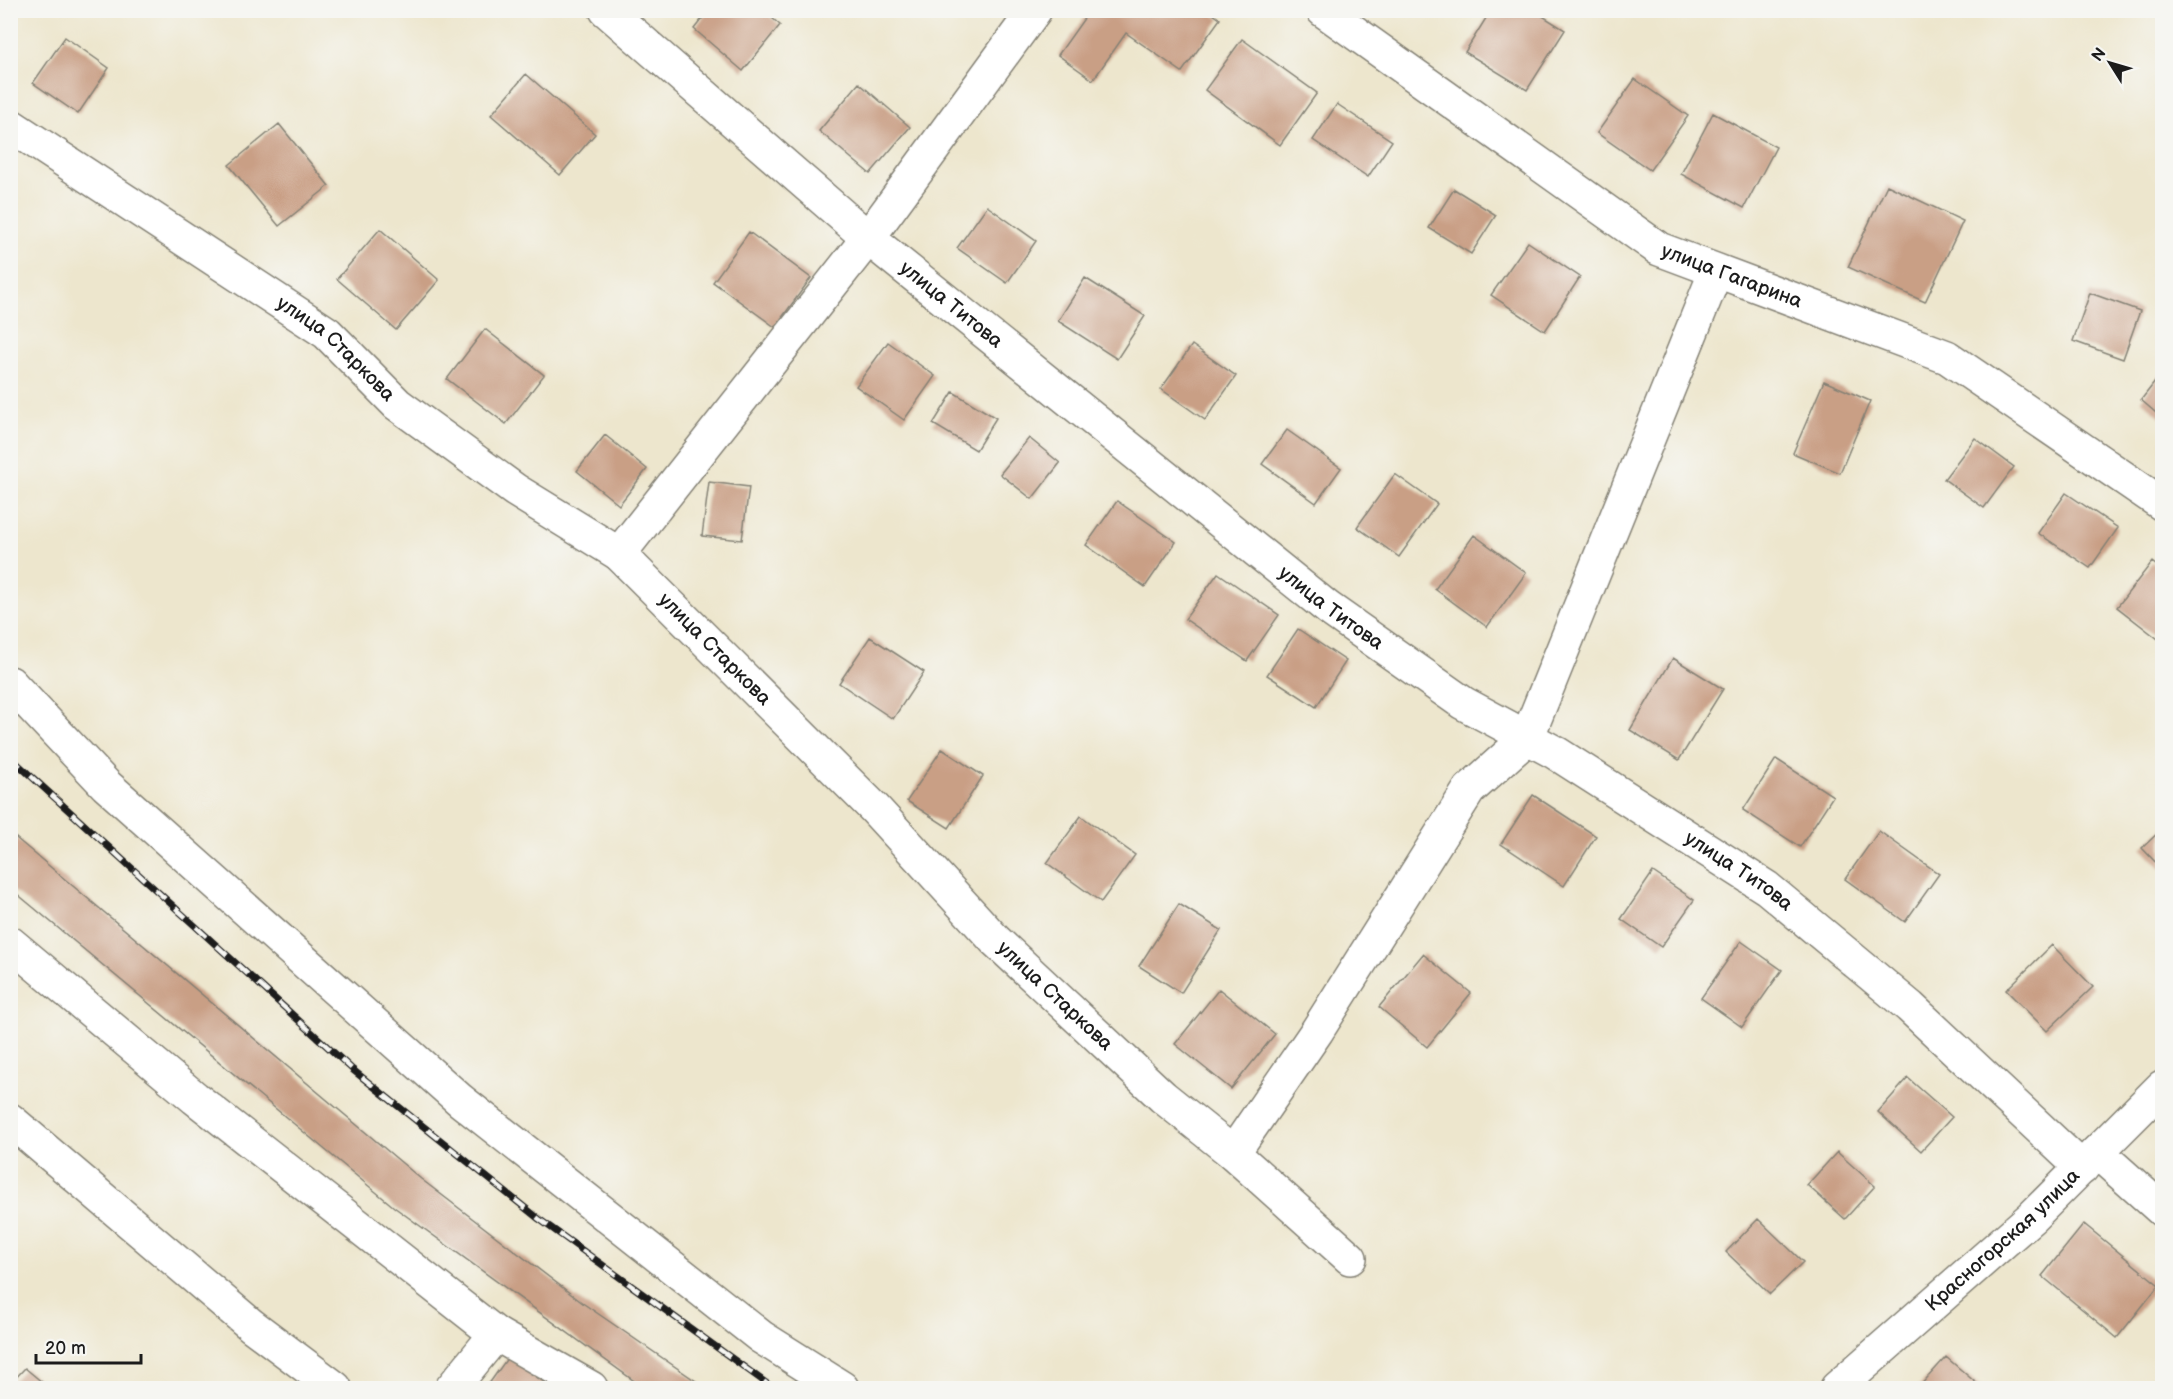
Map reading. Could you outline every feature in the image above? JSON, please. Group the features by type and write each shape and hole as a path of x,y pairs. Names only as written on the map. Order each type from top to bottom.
{"street":[{"name":"улица Титова","path":"606,10 868,238 1328,608 1463,703 1556,753 1767,888 2089,1160 2163,1210"},
{"path":"619,554 868,238 1035,10"},
{"name":"улица Гагарина","path":"1323,10 1659,249 1947,357 2163,504"},
{"name":"улица Старкова","path":"10,125 327,333 397,404 515,490 619,554 874,808 995,940 1163,1097 1233,1153 1350,1258"},
{"path":"1233,1153 1317,1031 1469,790 1527,738 1716,271"},
{"path":"10,683 106,785 460,1100 761,1337 842,1389"},
{"path":"10,943 195,1098 496,1334 591,1389"},
{"name":"Красногорская улица","path":"1837,1389 2032,1217 2163,1087"},
{"path":"10,1120 251,1325 335,1389"},
{"path":"452,1389 496,1334"}],"building":[{"path":"709,10 763,10 780,25 743,71 694,29"},
{"path":"1090,10 1207,10 1220,19 1182,72 1126,33 1093,80 1058,55"},
{"path":"1491,10 1533,10 1565,30 1527,90 1465,52"},
{"path":"65,37 109,68 78,114 33,83"},
{"path":"1242,39 1317,93 1280,145 1205,90"},
{"path":"526,74 595,134 560,175 491,115"},
{"path":"1635,79 1688,116 1650,170 1597,133"},
{"path":"859,83 910,127 870,174 819,131"},
{"path":"1337,104 1392,141 1368,177 1313,140"},
{"path":"1713,113 1776,147 1744,208 1681,174"},
{"path":"279,124 329,186 279,226 229,165"},
{"path":"1887,185 1963,221 1925,302 1848,267"},
{"path":"1454,189 1496,215 1471,254 1429,228"},
{"path":"987,206 1036,241 1007,283 957,248"},
{"path":"380,229 439,280 396,330 337,279"},
{"path":"749,232 811,278 775,327 713,282"},
{"path":"1528,242 1580,277 1545,331 1491,295"},
{"path":"1085,278 1145,316 1117,359 1058,321"},
{"path":"2090,293 2140,311 2123,359 2073,341"},
{"path":"485,329 544,375 506,424 447,379"},
{"path":"888,342 935,376 904,420 856,386"},
{"path":"1192,345 1236,376 1205,420 1161,389"},
{"path":"2162,373 2162,418 2141,400"},
{"path":"1824,381 1870,401 1840,473 1793,453"},
{"path":"953,392 996,418 976,450 933,424"},
{"path":"1287,430 1341,468 1316,503 1262,464"},
{"path":"605,435 647,469 619,505 577,471"},
{"path":"1029,438 1060,463 1032,499 1000,474"},
{"path":"1975,438 2014,467 1984,508 1944,479"},
{"path":"1395,474 1437,504 1399,557 1357,527"},
{"path":"709,482 749,487 742,540 702,536"},
{"path":"2066,493 2118,528 2090,568 2038,533"},
{"path":"1117,501 1176,542 1145,587 1086,545"},
{"path":"1474,535 1526,573 1487,627 1435,589"},
{"path":"2152,562 2162,570 2162,642 2117,607"},
{"path":"1218,573 1279,615 1247,661 1185,619"},
{"path":"1298,629 1346,661 1316,707 1267,675"},
{"path":"870,637 924,672 893,719 839,683"},
{"path":"1673,658 1723,689 1679,760 1630,730"},
{"path":"942,749 983,776 949,828 907,801"},
{"path":"1776,759 1833,796 1800,847 1743,810"},
{"path":"1533,795 1596,836 1564,886 1501,844"},
{"path":"1081,816 1135,855 1101,902 1047,863"},
{"path":"2162,829 2162,869 2142,848"},
{"path":"1879,831 1939,874 1905,922 1845,879"},
{"path":"10,833 421,1179 584,1304 706,1388 644,1388 394,1207 10,888"},
{"path":"1653,872 1694,900 1661,947 1621,919"},
{"path":"1179,904 1221,930 1181,993 1139,966"},
{"path":"1741,941 1782,970 1742,1027 1701,998"},
{"path":"2052,945 2093,987 2047,1031 2006,990"},
{"path":"1423,954 1471,993 1427,1047 1379,1007"},
{"path":"1219,989 1275,1034 1231,1089 1175,1044"},
{"path":"1908,1078 1952,1117 1921,1151 1878,1112"},
{"path":"1837,1152 1875,1186 1845,1219 1807,1185"},
{"path":"1758,1219 1803,1262 1770,1294 1726,1252"},
{"path":"2084,1224 2159,1285 2117,1338 2042,1276"},
{"path":"508,1357 552,1388 486,1388"},
{"path":"1946,1357 1982,1388 1918,1388"},
{"path":"25,1368 49,1388 10,1388 10,1384"}],"railway":[{"path":"10,757 353,1070 539,1219 773,1388"}]}
